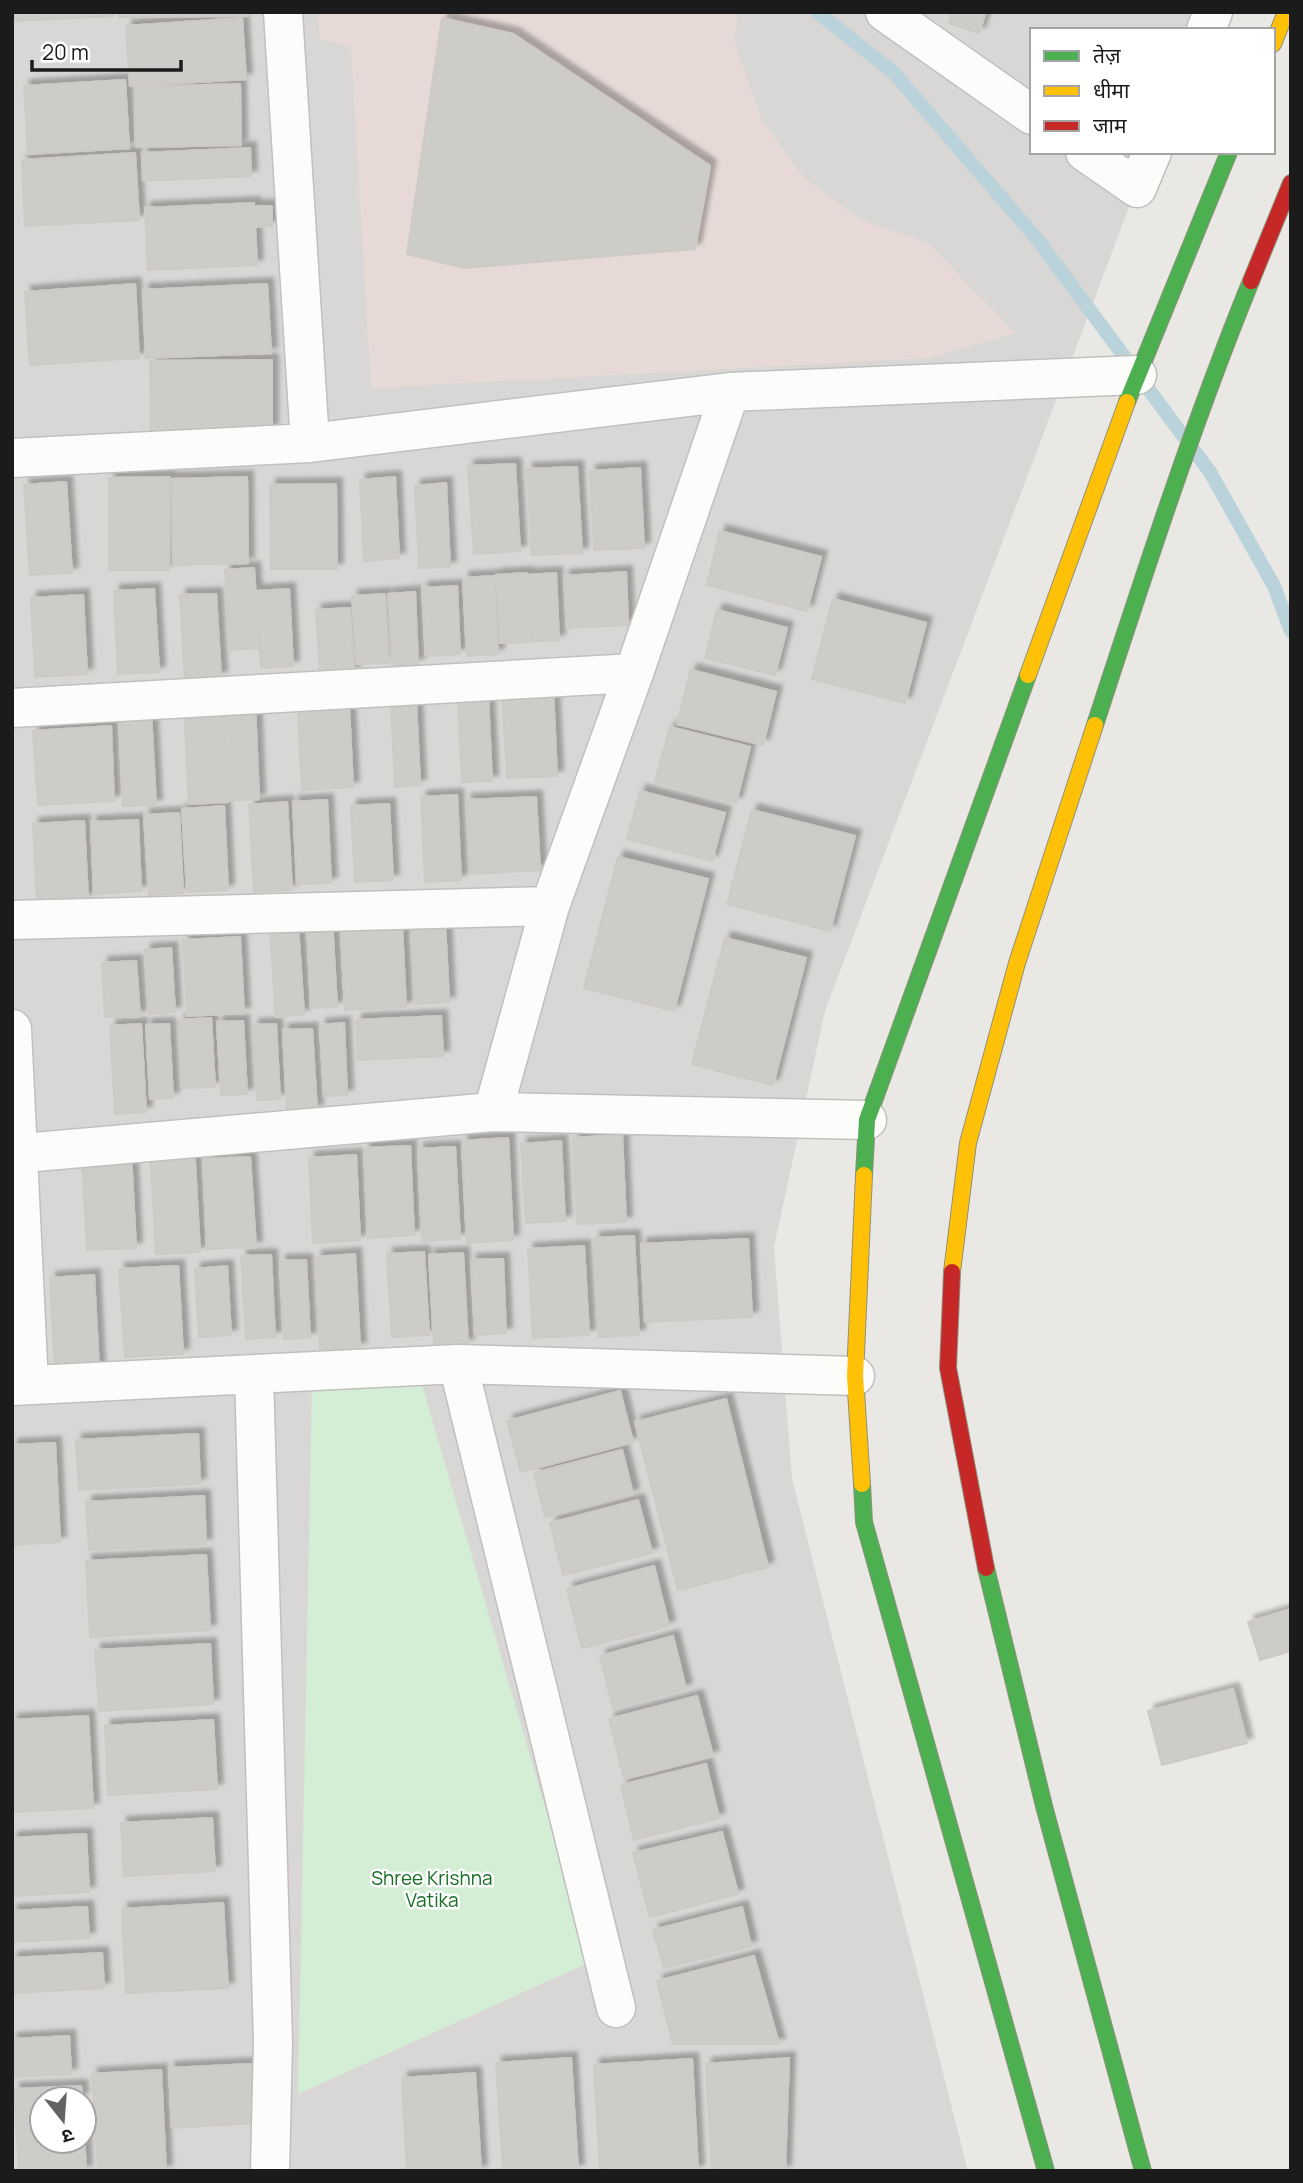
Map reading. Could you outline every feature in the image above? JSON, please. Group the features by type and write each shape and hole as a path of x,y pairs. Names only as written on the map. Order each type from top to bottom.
{"main road":[{"path":"1275,39 1286,12"},
{"path":"1046,2171 864,1522 855,1376 867,1120 1137,375 1228,154"},
{"path":"1143,2171 1044,1806 981,1548 948,1368 951,1269 968,1143 1017,963 1174,482 1213,372 1291,183"}],"street":[{"path":"284,12 310,443"},
{"path":"885,12 1030,114"},
{"path":"1088,154 1137,188 1151,154"},
{"path":"12,458 310,443 730,392 1137,375"},
{"path":"493,1112 550,905 634,673 730,392"},
{"path":"12,708 634,673"},
{"path":"12,920 550,905"},
{"path":"12,1029 20,1386 458,1364 855,1376"},
{"path":"15,1154 493,1112 867,1120"},
{"path":"458,1364 616,2008"},
{"path":"254,1374 273,2042 270,2171"}],"shaded area":[{"path":"12,12 1203,12 1198,28 1030,28 1030,154 1149,154 825,1011 774,1247 792,1479 968,2171 12,2171"},
{"path":"318,12 738,12 734,41 761,118 802,176 861,220 928,243 1015,333 930,358 371,388 351,46 320,39"}],"green space":[{"name":"Shree Krishna Vatika","path":"420,1378 590,1962 298,2094 312,1386"}],"building":[{"path":"14,12 113,12 113,16 14,21"},
{"path":"119,12 249,12 249,16 119,17"},
{"path":"952,12 986,12 979,33 949,23"},
{"path":"242,18 246,79 130,86 126,26"},
{"path":"442,18 513,34 710,166 695,249 464,268 407,254"},
{"path":"125,80 129,148 28,154 24,86"},
{"path":"240,84 241,145 136,147 135,87"},
{"path":"250,148 251,176 143,181 142,153"},
{"path":"135,153 139,220 25,226 22,160"},
{"path":"254,203 254,206 272,206 272,226 255,227 257,265 148,270 145,208"},
{"path":"135,284 139,358 30,365 25,292"},
{"path":"267,284 271,353 146,358 143,290"},
{"path":"272,360 272,430 151,431 150,361"},
{"path":"515,464 520,551 474,554 468,466"},
{"path":"577,467 582,553 532,555 527,469"},
{"path":"640,468 644,548 594,550 590,471"},
{"path":"170,477 169,570 109,570 109,478"},
{"path":"247,477 248,563 173,565 172,479"},
{"path":"395,477 399,558 364,561 360,480"},
{"path":"66,482 72,573 30,575 24,485"},
{"path":"446,483 450,567 419,568 415,486"},
{"path":"336,484 337,569 271,569 270,485"},
{"path":"720,531 821,557 807,611 707,585"},
{"path":"254,568 259,648 230,650 225,570"},
{"path":"626,572 628,625 567,628 564,576"},
{"path":"527,573 530,642 500,643 496,575"},
{"path":"556,573 559,640 532,641 528,575"},
{"path":"494,576 498,654 467,656 463,578"},
{"path":"457,586 460,654 426,656 422,588"},
{"path":"154,589 159,672 118,674 114,591"},
{"path":"289,589 293,666 261,668 257,591"},
{"path":"415,592 418,664 392,666 388,594"},
{"path":"216,594 221,677 185,680 180,595"},
{"path":"385,594 389,663 356,664 352,596"},
{"path":"83,595 87,674 35,677 31,598"},
{"path":"833,599 926,623 905,703 812,679"},
{"path":"350,608 354,672 320,674 316,610"},
{"path":"717,610 787,628 775,675 705,658"},
{"path":"691,670 776,692 763,745 677,724"},
{"path":"553,689 557,776 507,778 502,692"},
{"path":"488,697 492,781 462,782 458,698"},
{"path":"416,702 420,785 395,787 391,704"},
{"path":"255,703 259,799 227,801 222,704"},
{"path":"222,704 227,802 189,804 184,707"},
{"path":"349,707 353,787 302,790 298,709"},
{"path":"151,712 156,805 123,806 119,714"},
{"path":"111,726 114,801 38,805 33,731"},
{"path":"670,727 750,747 736,803 655,782"},
{"path":"640,791 725,813 712,861 627,839"},
{"path":"457,795 461,880 425,882 421,797"},
{"path":"536,797 540,870 471,874 466,800"},
{"path":"327,800 331,883 297,884 293,802"},
{"path":"287,802 292,890 254,892 249,805"},
{"path":"389,804 393,880 355,882 351,806"},
{"path":"224,806 228,890 187,892 182,809"},
{"path":"752,810 855,836 830,931 727,904"},
{"path":"179,813 183,893 149,895 144,815"},
{"path":"138,820 141,891 94,894 91,822"},
{"path":"84,821 88,899 37,902 33,824"},
{"path":"618,857 708,879 674,1011 584,988"},
{"path":"332,919 337,1007 311,1008 307,920"},
{"path":"445,922 449,1002 415,1004 411,924"},
{"path":"298,926 304,1014 276,1017 270,929"},
{"path":"402,927 406,1007 345,1010 341,930"},
{"path":"240,937 244,1013 187,1016 183,940"},
{"path":"725,938 806,958 773,1085 692,1064"},
{"path":"171,948 175,1012 149,1014 145,950"},
{"path":"136,961 140,1016 105,1017 102,963"},
{"path":"441,1016 443,1056 358,1060 356,1020"},
{"path":"211,1018 215,1087 183,1088 179,1020"},
{"path":"243,1021 247,1094 221,1095 217,1022"},
{"path":"344,1023 347,1095 324,1096 320,1025"},
{"path":"141,1024 146,1112 115,1114 110,1026"},
{"path":"169,1024 173,1098 150,1099 146,1025"},
{"path":"276,1024 280,1099 257,1100 253,1025"},
{"path":"312,1029 317,1110 287,1111 283,1030"},
{"path":"622,1135 626,1222 577,1224 573,1138"},
{"path":"508,1138 513,1240 467,1243 462,1141"},
{"path":"561,1141 565,1221 526,1223 521,1144"},
{"path":"194,1145 200,1252 156,1254 150,1147"},
{"path":"410,1146 414,1235 368,1238 364,1148"},
{"path":"455,1147 460,1239 422,1241 418,1149"},
{"path":"131,1154 136,1248 87,1250 82,1157"},
{"path":"356,1155 360,1240 313,1243 309,1158"},
{"path":"250,1157 256,1247 207,1249 203,1159"},
{"path":"634,1236 639,1335 599,1337 594,1238"},
{"path":"748,1239 752,1317 645,1322 641,1244"},
{"path":"584,1246 589,1335 533,1338 528,1249"},
{"path":"424,1252 429,1335 392,1337 387,1254"},
{"path":"463,1253 468,1344 434,1346 429,1255"},
{"path":"355,1254 360,1348 320,1349 316,1257"},
{"path":"271,1255 275,1337 246,1339 241,1256"},
{"path":"503,1259 506,1333 475,1335 471,1260"},
{"path":"306,1260 310,1338 284,1339 280,1261"},
{"path":"178,1266 183,1354 125,1357 119,1269"},
{"path":"227,1266 231,1335 199,1337 195,1269"},
{"path":"94,1275 99,1370 55,1372 50,1278"},
{"path":"620,1391 633,1442 521,1472 507,1421"},
{"path":"726,1399 768,1567 678,1590 635,1422"},
{"path":"198,1434 200,1484 79,1490 76,1440"},
{"path":"55,1443 60,1542 12,1545 12,1445"},
{"path":"622,1450 633,1494 545,1517 534,1473"},
{"path":"204,1496 206,1544 89,1550 86,1502"},
{"path":"638,1500 652,1553 563,1575 550,1523"},
{"path":"206,1555 210,1630 90,1637 86,1561"},
{"path":"654,1566 669,1626 582,1648 567,1589"},
{"path":"1291,1609 1291,1651 1260,1660 1248,1622"},
{"path":"673,1636 686,1689 613,1708 600,1656"},
{"path":"210,1644 213,1704 99,1711 95,1650"},
{"path":"1233,1689 1247,1743 1162,1765 1148,1711"},
{"path":"697,1696 713,1756 624,1779 609,1719"},
{"path":"88,1716 93,1808 12,1812 12,1720"},
{"path":"213,1720 217,1789 108,1795 105,1726"},
{"path":"706,1764 719,1818 634,1840 621,1785"},
{"path":"212,1818 215,1871 124,1876 121,1823"},
{"path":"722,1832 738,1894 650,1917 633,1853"},
{"path":"86,1834 89,1892 12,1896 12,1838"},
{"path":"223,1903 228,1988 126,1993 122,1909"},
{"path":"87,1907 89,1938 12,1942 12,1911"},
{"path":"742,1907 751,1946 664,1968 653,1930"},
{"path":"102,1953 104,1988 12,1993 12,1958"},
{"path":"754,1956 779,2044 673,2044 657,1981"},
{"path":"69,2036 71,2074 12,2077 12,2039"},
{"path":"571,2058 578,2170 503,2171 496,2063"},
{"path":"789,2058 785,2171 712,2171 706,2064"},
{"path":"692,2059 698,2171 600,2171 594,2065"},
{"path":"251,2064 255,2123 172,2128 169,2068"},
{"path":"161,2070 166,2171 98,2171 98,2085 93,2085 92,2074"},
{"path":"475,2073 481,2171 407,2171 402,2078"},
{"path":"28,2088 28,2155 85,2155 86,2171 19,2171 14,2089"}],"waterway":[{"path":"817,12 893,72 1037,239 1210,472 1274,586 1291,631"}],"traffic: fast":[{"path":"1127,402 1228,154"},
{"path":"1095,725 1150,557 1251,281"},
{"path":"864,1175 867,1120 1028,675"},
{"path":"862,1484 864,1522 1046,2171"},
{"path":"986,1568 1044,1806 1143,2171"}],"traffic: slow":[{"path":"1275,39 1286,12"},
{"path":"1028,675 1127,402"},
{"path":"952,1272 968,1143 1017,963 1095,725"},
{"path":"862,1484 855,1376 864,1175"}],"traffic: jam":[{"path":"1251,281 1291,183"},
{"path":"952,1272 948,1368 986,1568"}]}
